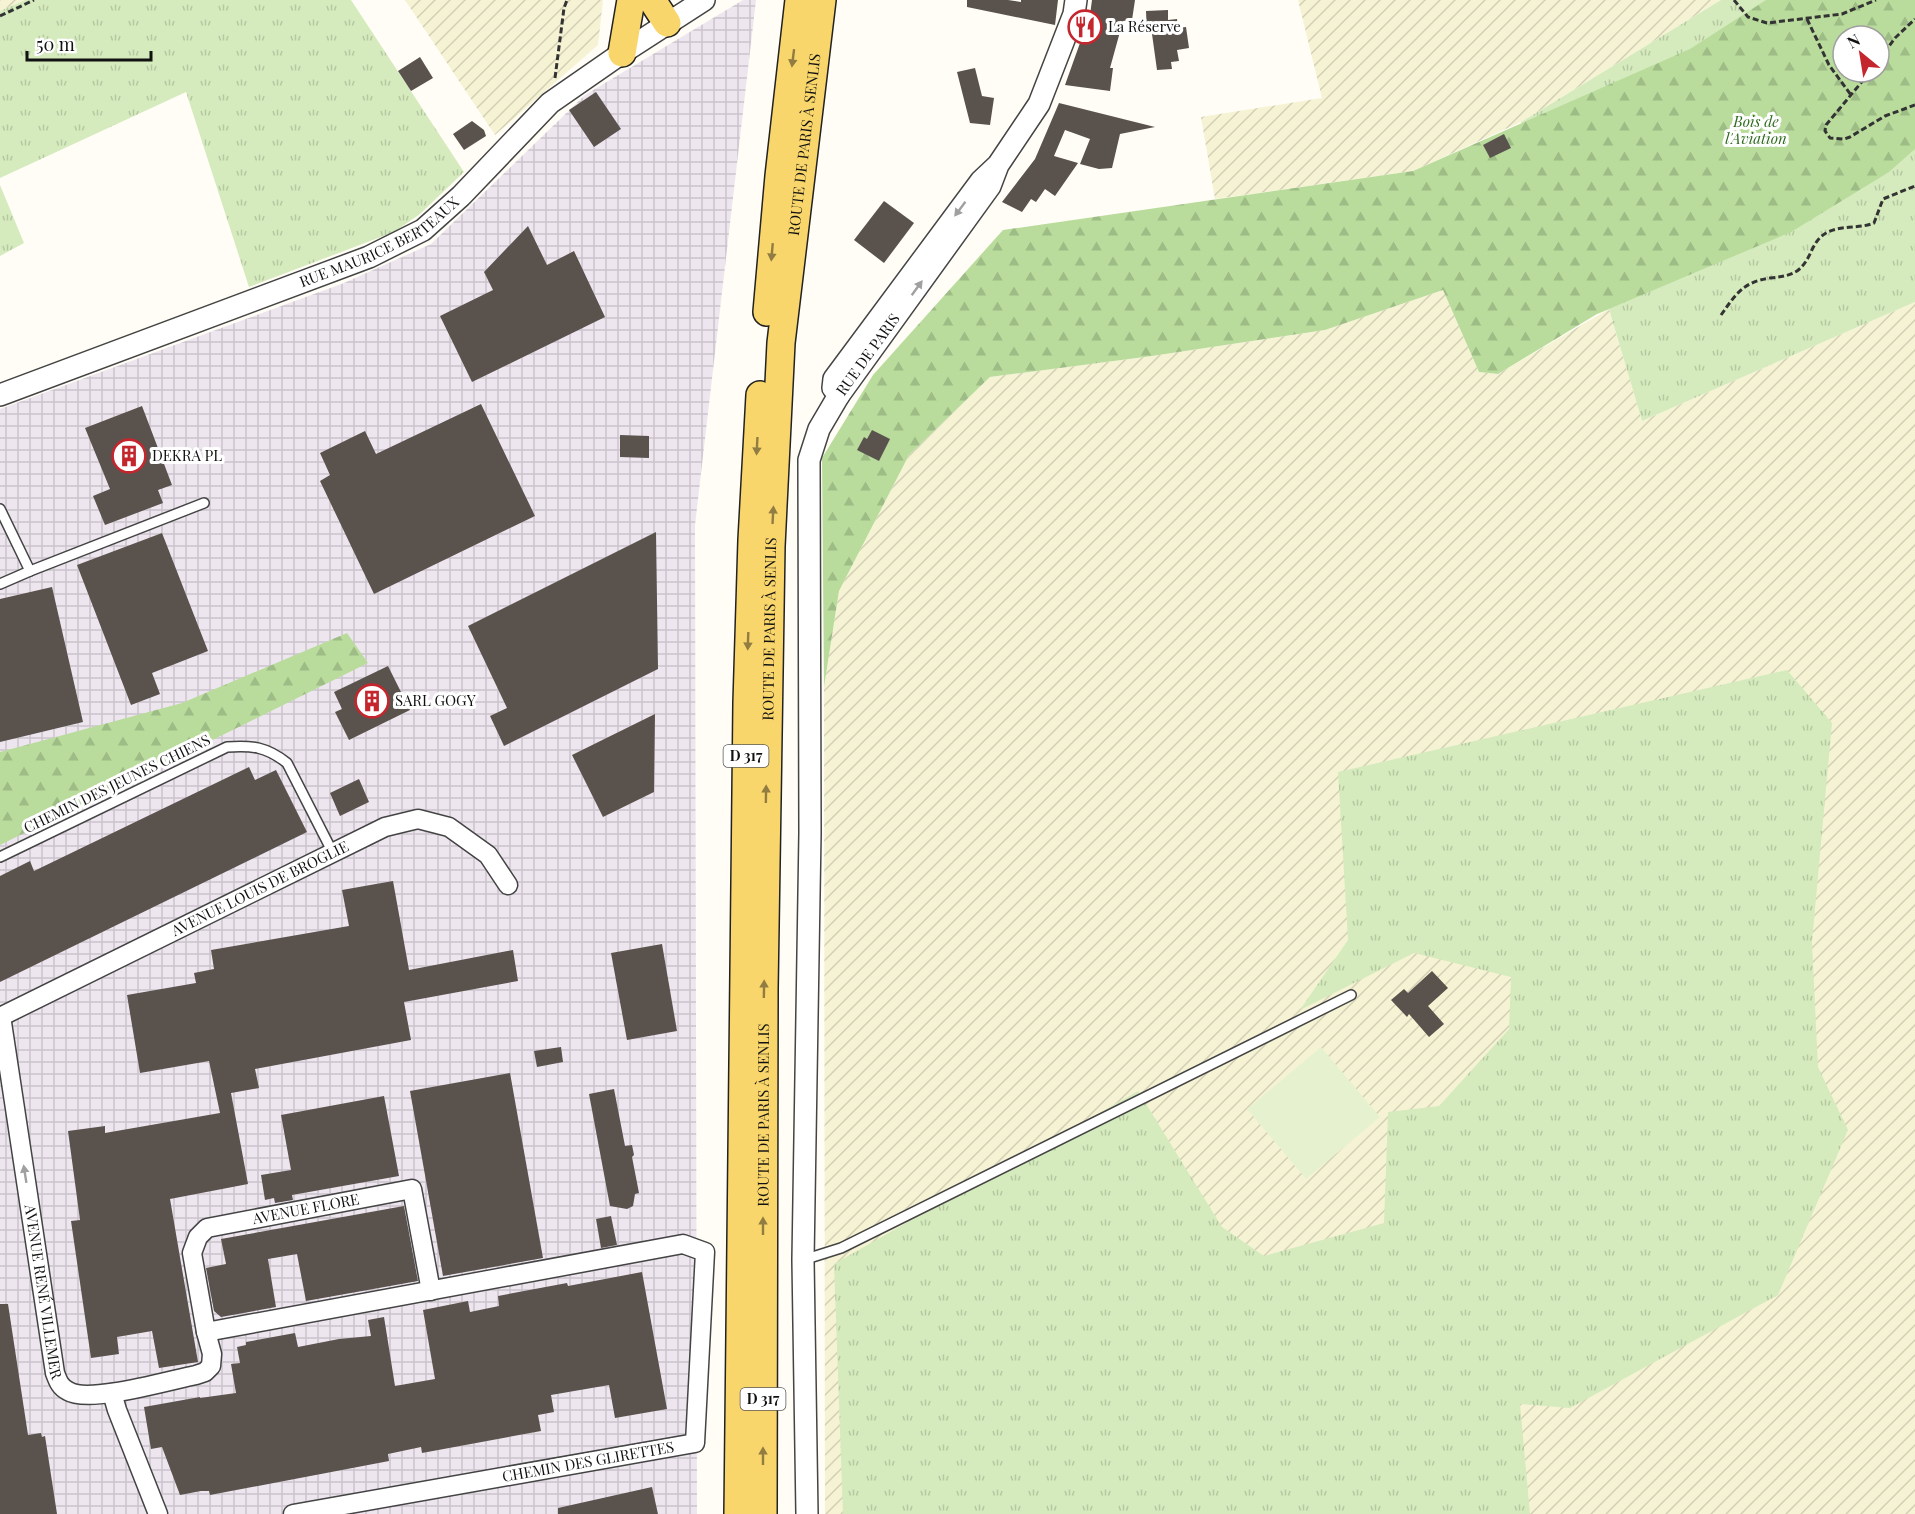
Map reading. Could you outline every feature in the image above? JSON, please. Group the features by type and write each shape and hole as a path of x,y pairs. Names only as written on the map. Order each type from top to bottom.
{"main road":[{"path":"622,53 631,0"},
{"path":"652,0 667,23"},
{"name":"ROUTE DE PARIS À SENLIS","path":"738,1514 747,703 752,540 764,340 779,176 800,0"},
{"name":"ROUTE DE PARIS À SENLIS","path":"763,1514 764,989 772,534 781,343 822,0"}],"street":[{"name":"RUE MAURICE BERTEAUX","path":"0,395 369,257 423,230 461,196 550,103 704,0"},
{"name":"RUE DE PARIS","path":"803,1260 810,833 809,460 819,429 839,395 833,388 834,378 981,181 998,165 1039,104 1074,14 1076,0"},
{"name":"AVENUE LOUIS DE BROGLIE","path":"1,1016 385,827 418,819 449,827 488,855 508,885"},
{"name":"AVENUE RENÉ VILLEMER","path":"1,1016 55,1373 60,1385 70,1393 86,1396 112,1393"},
{"name":"AVENUE FLORE","path":"112,1393 205,1372 211,1366 212,1354 192,1253 198,1238 207,1228 412,1189 431,1291"},
{"name":"CHEMIN DES GLIRETTES","path":"293,1514 695,1443 705,1252 683,1245 431,1291"},
{"path":"803,1260 807,1514"},
{"path":"206,1332 431,1291"},
{"path":"112,1393 158,1514"}],"lane":[{"path":"0,584 204,503"},
{"path":"0,509 30,571"},
{"name":"CHEMIN DES JEUNES CHIENS","path":"0,857 227,747 249,745 275,753 287,763 333,853"},
{"path":"803,1260 841,1248 1351,995"}],"path":[{"path":"0,16 34,0"},
{"path":"554,80 567,0"},
{"path":"1734,0 1742,12 1767,23 1842,14 1876,0"},
{"path":"1807,19 1829,65 1851,95"},
{"path":"1891,44 1915,19"},
{"path":"1860,84 1826,125 1825,130 1830,138 1850,137 1886,116 1915,105"},
{"path":"1721,315 1738,291 1756,280 1789,275 1808,260 1815,242 1827,233 1839,228 1874,223 1883,199 1915,186"}],"shaded area":[{"path":"0,0 25,0 0,11"},
{"path":"405,0 603,0 598,45 495,135"},
{"path":"743,0 756,0 695,525 697,1514 0,1514 0,409 344,283 431,244 585,95"},
{"path":"1298,0 1721,0 1521,122 1413,171 1215,199 1201,117 1322,98"},
{"path":"1443,290 1479,372 1498,374 1609,309 1642,421 1915,302 1915,1514 825,1514 824,687 839,591 909,455 990,377 1325,330"}],"green space":[{"path":"25,0 351,0 464,172 420,214 394,232 249,287 186,92 0,178 0,11"},
{"path":"1721,0 1915,0 1915,302 1642,421 1609,309 1597,314 1521,122"},
{"name":"Bois de l'Aviation","path":"1766,0 1915,0 1915,149 1889,172 1791,232 1597,314 1498,374 1479,372 1443,290 1325,330 990,377 909,455 839,591 824,687 822,458 873,375 1003,230 1413,171 1690,49"},
{"path":"0,185 24,243 0,256"},
{"path":"347,633 368,663 0,845 0,752 182,703"},
{"path":"1787,670 1832,723 1812,942 1818,1067 1848,1130 1778,1295 1570,1408 1520,1404 1530,1514 843,1514 834,1264 1138,1091 1222,1227 1264,1256 1384,1223 1388,1112 1439,1106 1509,1029 1511,977 1414,953 1300,1010 1348,940 1338,772"},
{"path":"1321,1047 1380,1117 1306,1179 1247,1109"}],"building":[{"path":"967,0 1021,2 1021,0 1058,0 1055,25 967,7"},
{"path":"1092,0 1135,0 1132,20 1123,21 1110,68 1113,68 1110,91 1065,85 1090,15"},
{"path":"1168,10 1168,20 1177,19 1178,28 1186,27 1189,48 1177,50 1179,61 1171,62 1172,69 1157,70 1152,34 1147,34 1146,11"},
{"path":"420,57 433,78 411,91 398,71"},
{"path":"975,68 982,96 994,98 990,125 970,123 957,72"},
{"path":"596,92 621,129 594,147 569,110"},
{"path":"1059,103 1155,127 1120,134 1112,168 1099,169 1080,164 1090,139 1065,130 1054,156 1078,163 1055,196 1045,189 1036,202 1031,199 1022,212 1002,202 1035,159"},
{"path":"472,121 484,130 486,136 464,150 453,134"},
{"path":"1504,134 1511,148 1490,158 1483,145"},
{"path":"884,201 914,223 884,263 854,240"},
{"path":"528,226 547,265 574,251 605,317 472,382 440,316 493,290 484,272"},
{"path":"481,404 535,516 374,594 320,481 330,475 320,453 365,431 376,454"},
{"name":"DEKRA PL","path":"142,406 172,485 158,490 163,503 105,525 93,496 110,489 85,428"},
{"path":"872,430 890,439 879,461 857,450 864,437 867,439"},
{"path":"620,435 649,436 649,458 620,457"},
{"path":"656,532 658,669 504,746 490,716 507,708 468,626"},
{"path":"162,533 208,651 152,673 160,694 131,705 77,565"},
{"path":"52,587 83,722 0,742 0,599"},
{"name":"SARL GOGY","path":"388,666 410,710 349,740 335,712 342,709 334,692"},
{"path":"655,714 654,792 603,817 572,755"},
{"path":"249,767 255,780 276,770 307,832 0,982 0,876 30,861 34,871"},
{"path":"359,779 369,802 340,816 330,793"},
{"path":"393,881 409,970 513,950 518,981 404,1002 411,1040 255,1069 259,1088 231,1093 248,1184 170,1199 198,1362 159,1368 152,1331 117,1337 119,1354 91,1358 71,1221 80,1220 68,1131 105,1126 105,1133 220,1113 209,1061 140,1073 127,995 196,983 194,973 214,969 211,950 349,926 342,890"},
{"path":"662,944 677,1031 627,1040 611,953"},
{"path":"1432,971 1448,988 1428,1006 1444,1024 1429,1037 1409,1014 1407,1017 1391,1000 1404,989 1408,993"},
{"path":"561,1047 563,1062 537,1067 534,1051"},
{"path":"510,1073 543,1258 443,1276 410,1091"},
{"path":"614,1089 625,1146 632,1145 639,1193 635,1194 633,1206 627,1209 610,1206 589,1094"},
{"path":"384,1096 399,1176 292,1195 293,1200 275,1203 274,1198 265,1200 261,1175 291,1170 281,1115"},
{"path":"404,1206 418,1281 306,1301 297,1254 268,1259 276,1307 221,1317 214,1311 206,1268 226,1264 221,1239"},
{"path":"611,1216 617,1245 601,1248 596,1219"},
{"path":"642,1272 667,1409 615,1418 609,1385 551,1395 554,1412 538,1415 541,1431 422,1453 421,1447 388,1454 389,1461 210,1495 209,1491 201,1491 180,1495 162,1447 151,1449 144,1407 236,1393 231,1364 240,1363 237,1347 246,1345 246,1342 295,1333 298,1347 339,1339 371,1336 368,1320 384,1317 395,1386 435,1379 423,1310 468,1301 470,1312 499,1306 498,1296"},
{"path":"0,1304 8,1304 28,1435 41,1433 42,1437 45,1436 57,1514 0,1514"},
{"path":"652,1487 658,1514 558,1514 558,1508"}],"place":[{"name":"La Réserve","path":"1085,27"},
{"name":"DEKRA PL","path":"129,456"},
{"name":"SARL GOGY","path":"372,701"}]}
